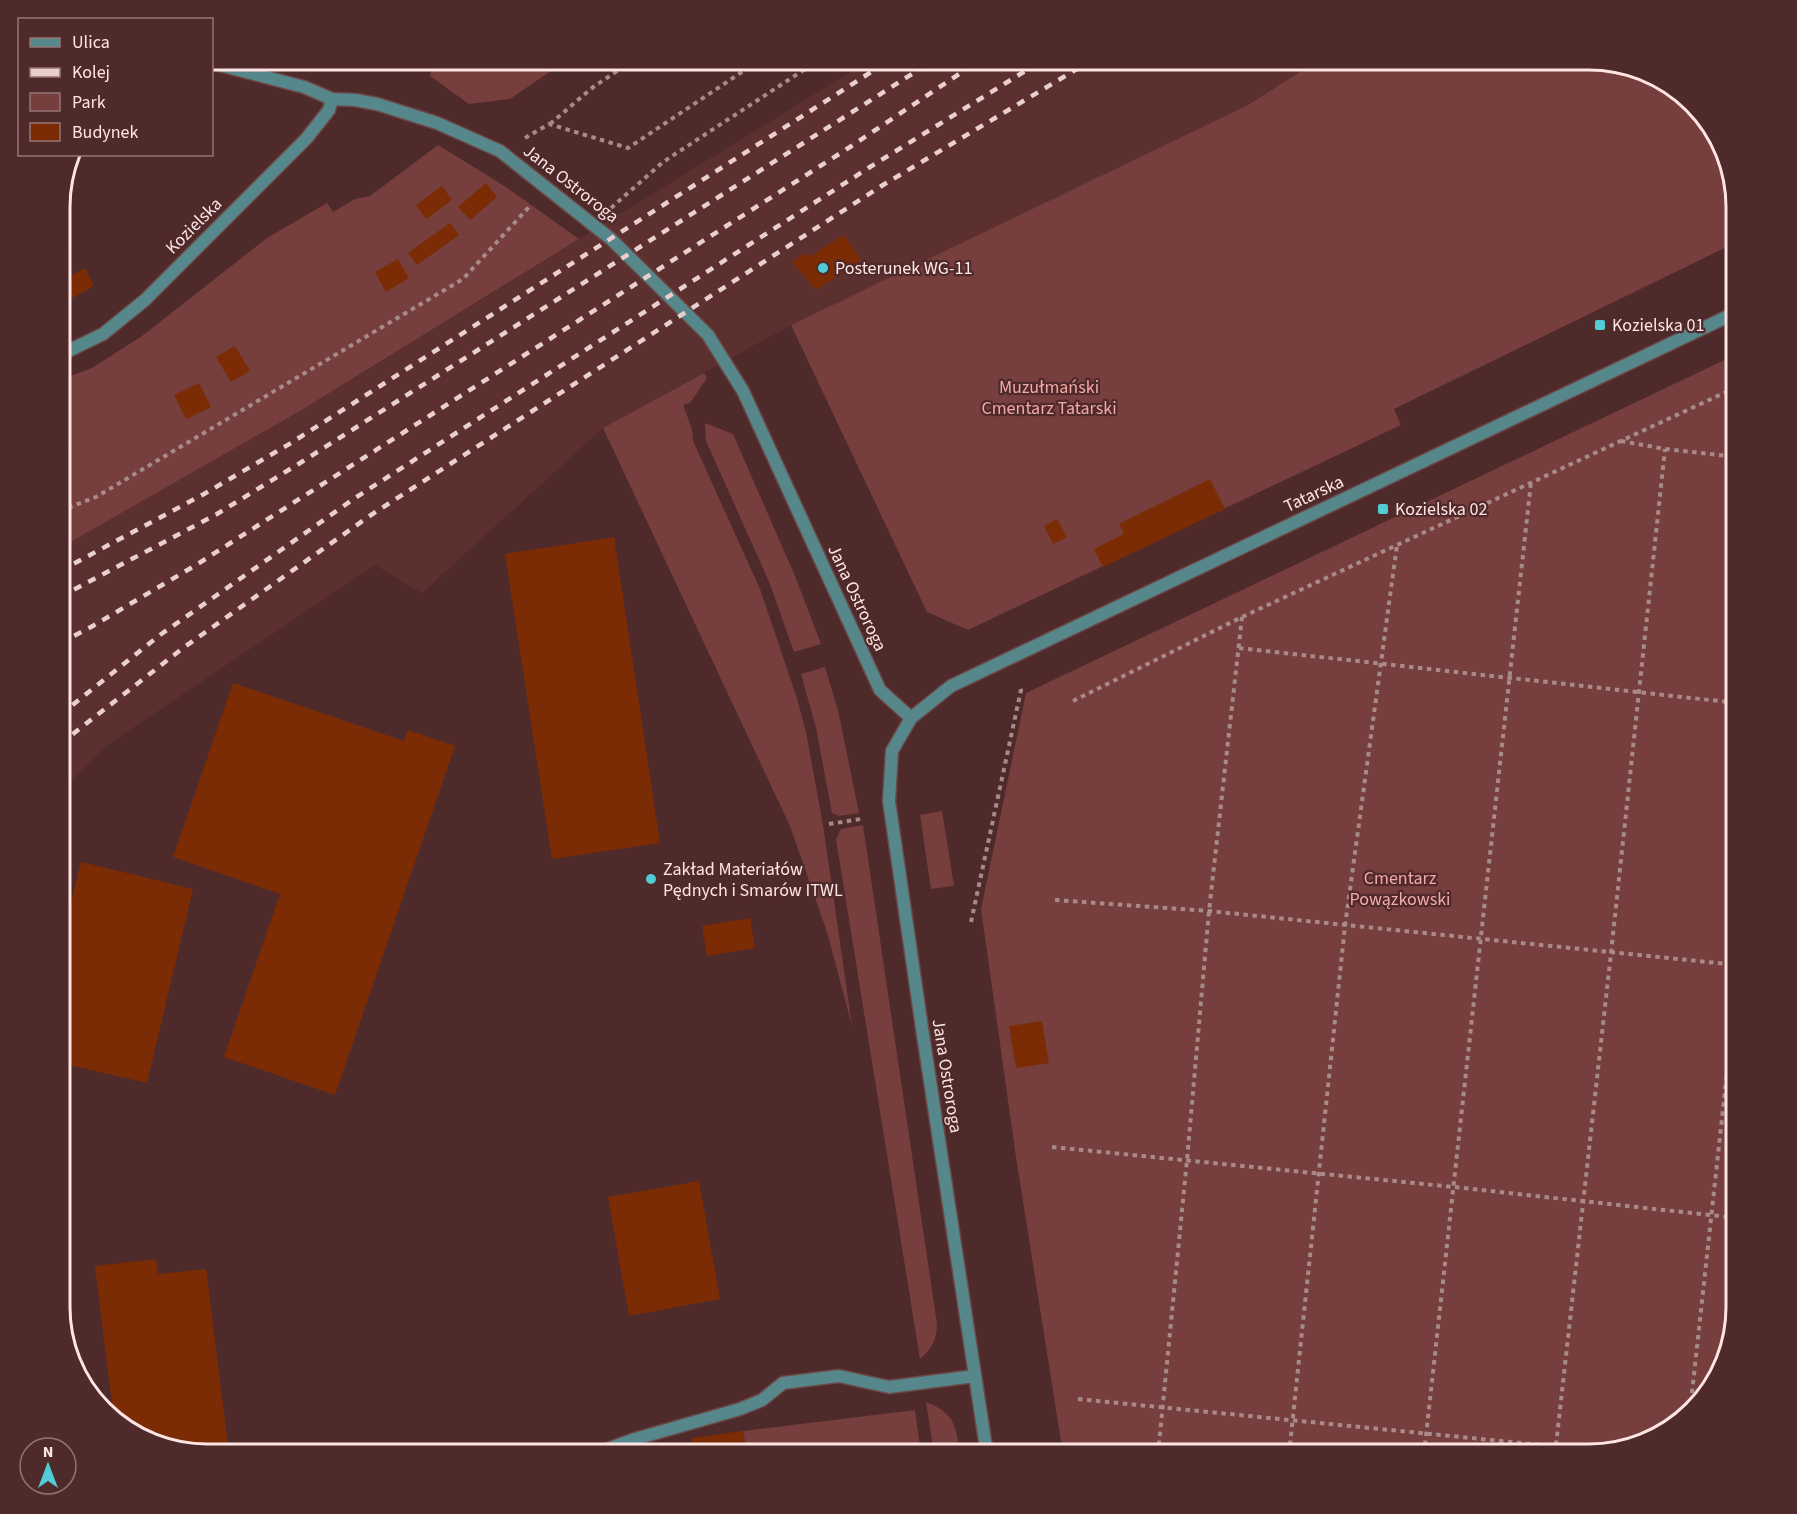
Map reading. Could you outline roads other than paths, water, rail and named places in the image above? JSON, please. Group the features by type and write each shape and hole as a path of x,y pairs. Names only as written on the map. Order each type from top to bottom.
{"street":[{"name":"Jana Ostroroga","path":"243,71 304,87 332,99 377,104 437,123 500,151 611,239 708,335 742,391 880,690 911,718 892,751 889,801 922,1035 985,1444"},
{"name":"Kozielska","path":"71,350 102,334 145,300 306,139 328,110 332,99"},
{"name":"Tatarska","path":"911,718 951,686 1726,317"},
{"path":"621,1444 740,1409 762,1400 783,1383 839,1376 889,1387 975,1376"}],"railway":[{"path":"71,565 204,494 291,443 873,71"},
{"path":"71,591 217,514 300,463 917,71"},
{"path":"71,637 196,565 850,147 964,71"},
{"path":"71,706 160,635 355,498 870,167 1025,71"},
{"path":"71,735 183,648 371,515 883,185 1074,71"}],"place":[{"name":"Posterunek WG-11","path":"823,268"},
{"name":"Kozielska 01","path":"1600,325"},
{"name":"Kozielska 02","path":"1383,509"},
{"name":"Zakład Materiałów Pędnych i Smarów ITWL","path":"651,879"}],"park label":[{"name":"Muzułmański Cmentarz Tatarski","path":"1049,397"},
{"name":"Cmentarz Powązkowski","path":"1400,888"}]}
